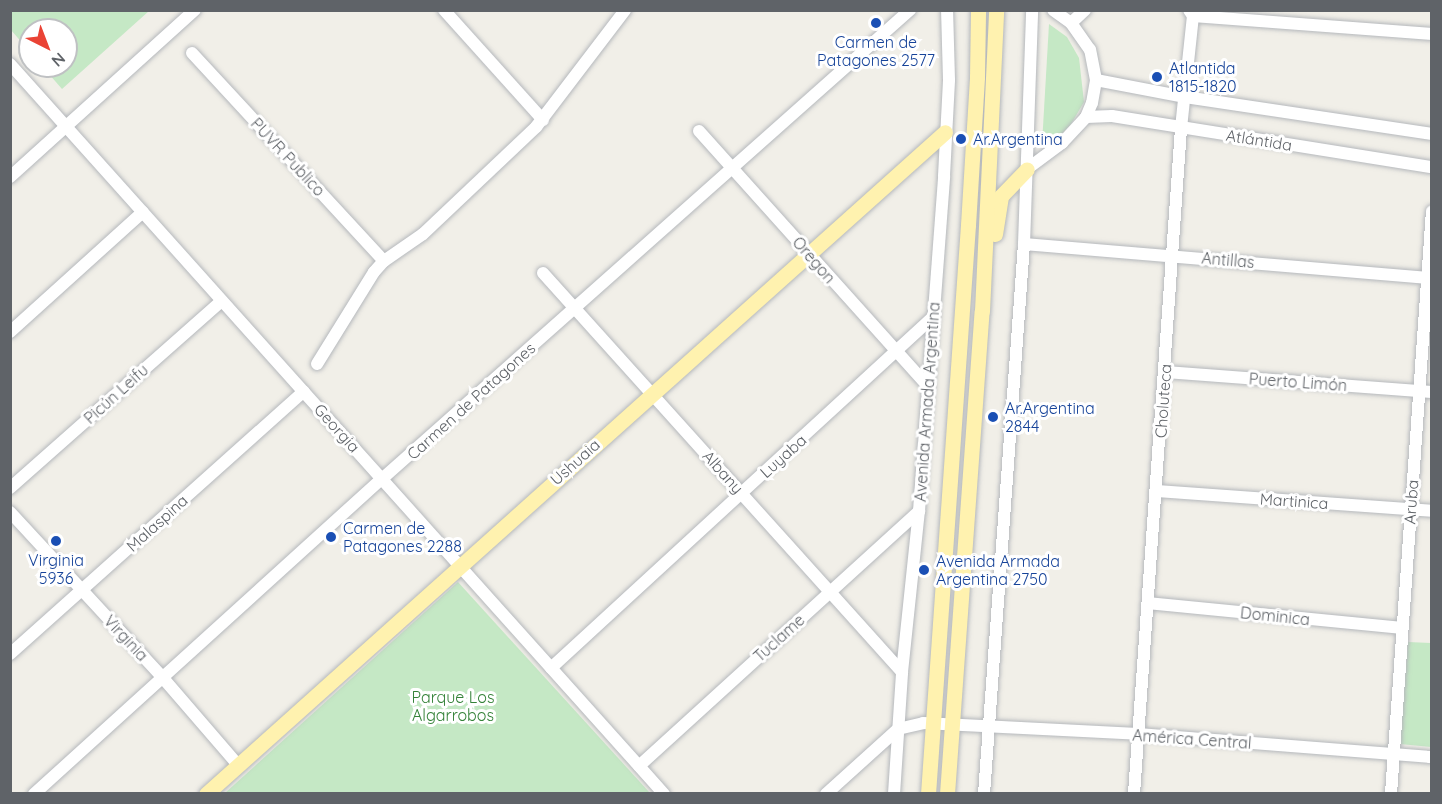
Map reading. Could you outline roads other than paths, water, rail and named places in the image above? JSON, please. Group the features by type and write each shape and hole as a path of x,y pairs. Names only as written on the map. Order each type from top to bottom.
{"main road":[{"name":"Avenida Armada Argentina","path":"928,794 969,214 977,77 978,10"},
{"path":"947,794 982,311 996,10"},
{"name":"Ushuaia","path":"206,794 807,252 945,132"},
{"path":"982,311 989,289 1001,196 1027,169"}],"street":[{"path":"10,177 195,10"},
{"path":"444,10 543,120"},
{"path":"317,364 374,272 384,261 423,234 543,120 626,10"},
{"name":"Carmen de Patagones","path":"34,794 383,478 910,10"},
{"name":"Avenida Armada Argentina","path":"894,794 902,672 919,511 949,80 947,10"},
{"path":"984,794 1024,244 1032,10"},
{"path":"1027,169 1062,143 1086,117 1092,103 1096,80 1090,50 1071,23 1053,10"},
{"path":"1071,23 1085,10"},
{"path":"1253,22 1261,10"},
{"path":"1191,14 1253,22 1431,34"},
{"name":"Choluteca","path":"1134,794 1191,14"},
{"name":"PUVR Publico","path":"192,53 384,261"},
{"name":"Georgia","path":"10,64 221,301 383,478 663,794"},
{"name":"Atlántida","path":"1096,80 1185,97 1431,134"},
{"name":"Atlántida","path":"1086,117 1106,115 1431,167"},
{"name":"Oregon","path":"699,131 928,387"},
{"name":"Aruba","path":"1391,794 1411,509 1425,391 1431,211"},
{"path":"10,332 143,212"},
{"name":"Antillas","path":"1024,244 1429,278"},
{"name":"Albany","path":"543,273 902,672"},
{"name":"Picún Leifu","path":"10,488 221,301"},
{"name":"Luyaba","path":"551,668 896,353 933,316"},
{"name":"Puerto Limón","path":"1165,372 1425,391"},
{"name":"Malaspina","path":"10,654 304,392"},
{"name":"Martinica","path":"1156,490 1431,511"},
{"name":"Tuclame","path":"639,766 919,511"},
{"name":"Virginia","path":"10,512 163,678 238,765"},
{"name":"Dominica","path":"1148,603 1402,628"},
{"name":"América Central","path":"898,729 933,723 952,723 1138,734 1431,757"},
{"path":"826,794 898,729"}],"place":[{"name":"Carmen de Patagones 2577","path":"876,23"},
{"name":"Atlantida 1815-1820","path":"1157,77"},
{"name":"Ar.Argentina","path":"961,139"},
{"name":"Ar.Argentina 2844","path":"993,417"},
{"name":"Carmen de Patagones 2288","path":"331,537"},
{"name":"Virginia 5936","path":"56,541"},
{"name":"Avenida Armada Argentina 2750","path":"924,570"}],"park label":[{"name":"Parque Los Algarrobos","path":"453,706"}]}
